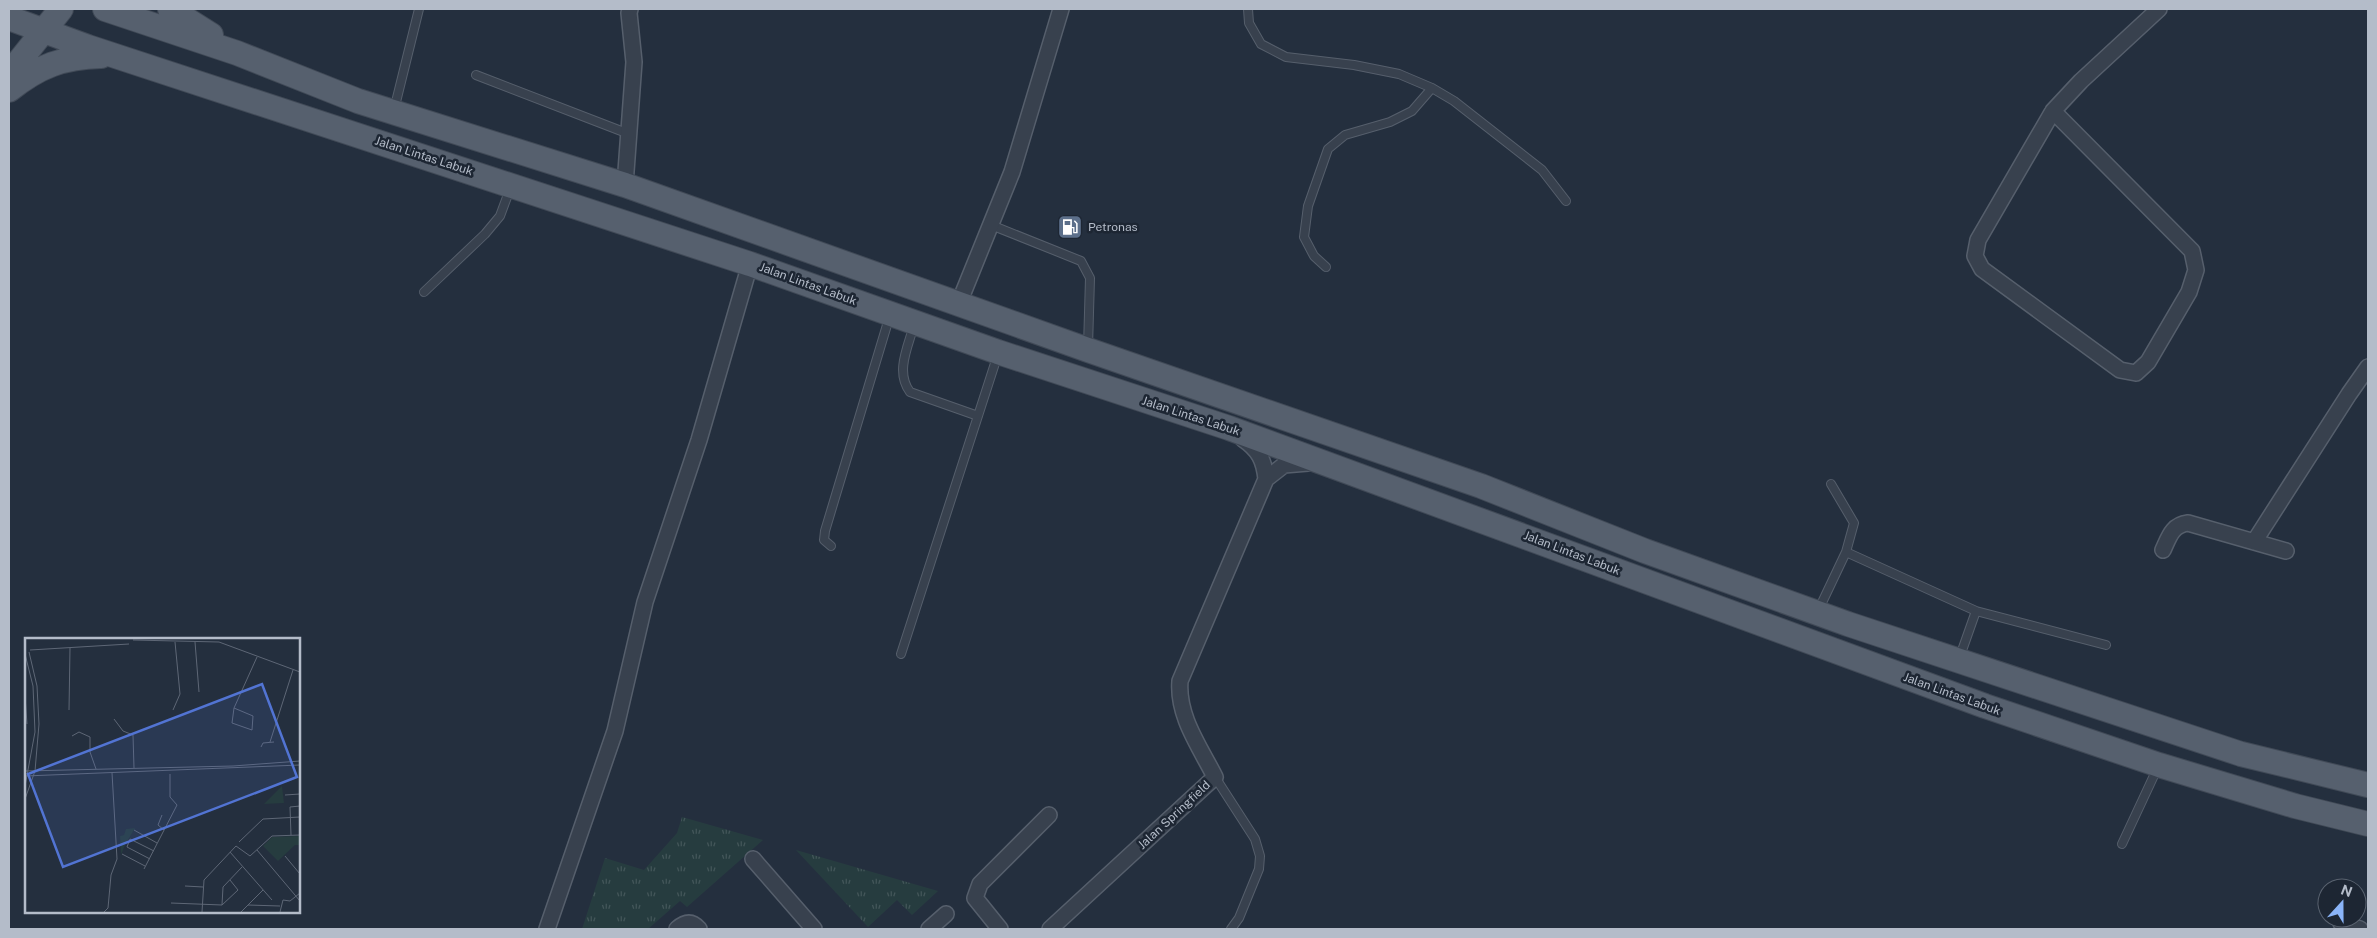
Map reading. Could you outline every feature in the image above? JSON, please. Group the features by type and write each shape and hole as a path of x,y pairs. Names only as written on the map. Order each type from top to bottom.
{"main road":[{"path":"9,74 61,9"},
{"path":"105,9 237,53 358,101 625,185 1088,350 1481,486 1645,551 1817,613 2240,754 2368,785"},
{"path":"170,9 237,53"},
{"name":"Jalan Lintas Labuk","path":"9,18 750,264 998,352 1228,428 1985,706 2159,765 2295,806 2368,824"},
{"path":"9,90 53,63 74,57 103,56 137,62"},
{"path":"1645,551 1646,564 1653,570 1915,670 1985,706"}],"street":[{"path":"625,185 634,62 630,9"},
{"path":"960,303 1012,172 1061,9"},
{"path":"2053,111 2192,251 2196,270 2189,292 2148,362 2136,373 2120,370 1982,270 1975,256 1978,240 2053,111 2081,81 2159,9"},
{"path":"547,929 615,731 645,602 699,440 750,264"},
{"path":"2254,542 2368,367"},
{"path":"1228,428 1255,447 1264,463 1266,479"},
{"path":"1266,479 1284,465 1292,462 1325,463"},
{"name":"Jalan Springfield","path":"1050,929 1215,777 1189,725 1182,706 1179,693 1180,681 1266,479"},
{"path":"2163,550 2173,529 2180,524 2188,523 2286,551"},
{"path":"1000,929 975,898 976,891 980,884 1049,815"},
{"path":"753,859 814,929"},
{"path":"929,929 946,914"},
{"path":"677,929 684,923 689,922 699,929"}],"lane":[{"path":"393,112 419,9"},
{"path":"1248,9 1249,23 1262,44 1286,58 1354,65 1390,72 1432,88 1454,101 1542,170 1566,201"},
{"path":"476,75 628,134"},
{"path":"1326,267 1314,256 1304,237 1308,206 1328,149 1345,135 1390,122 1412,112 1432,88"},
{"path":"424,292 500,216 511,185"},
{"path":"991,225 1082,261 1090,278 1088,350"},
{"path":"831,546 824,540 825,531 891,314"},
{"path":"915,322 902,372 903,383 910,392 978,416"},
{"path":"901,654 998,352"},
{"path":"1817,613 1846,552 1854,523 1831,484"},
{"path":"1846,552 1976,611 2106,645"},
{"path":"1958,661 1976,611"},
{"path":"2122,844 2159,765"},
{"path":"1215,777 1256,839 1260,856 1259,868 1239,918 1231,929"},
{"path":"1239,918 1240,929"}],"green space":[{"path":"682,817 763,840 687,907 680,901 648,929 582,929 605,858 644,870 677,833"},
{"path":"796,850 938,891 912,915 897,900 868,927"}],"place":[{"name":"Petronas","path":"1070,227"}]}
